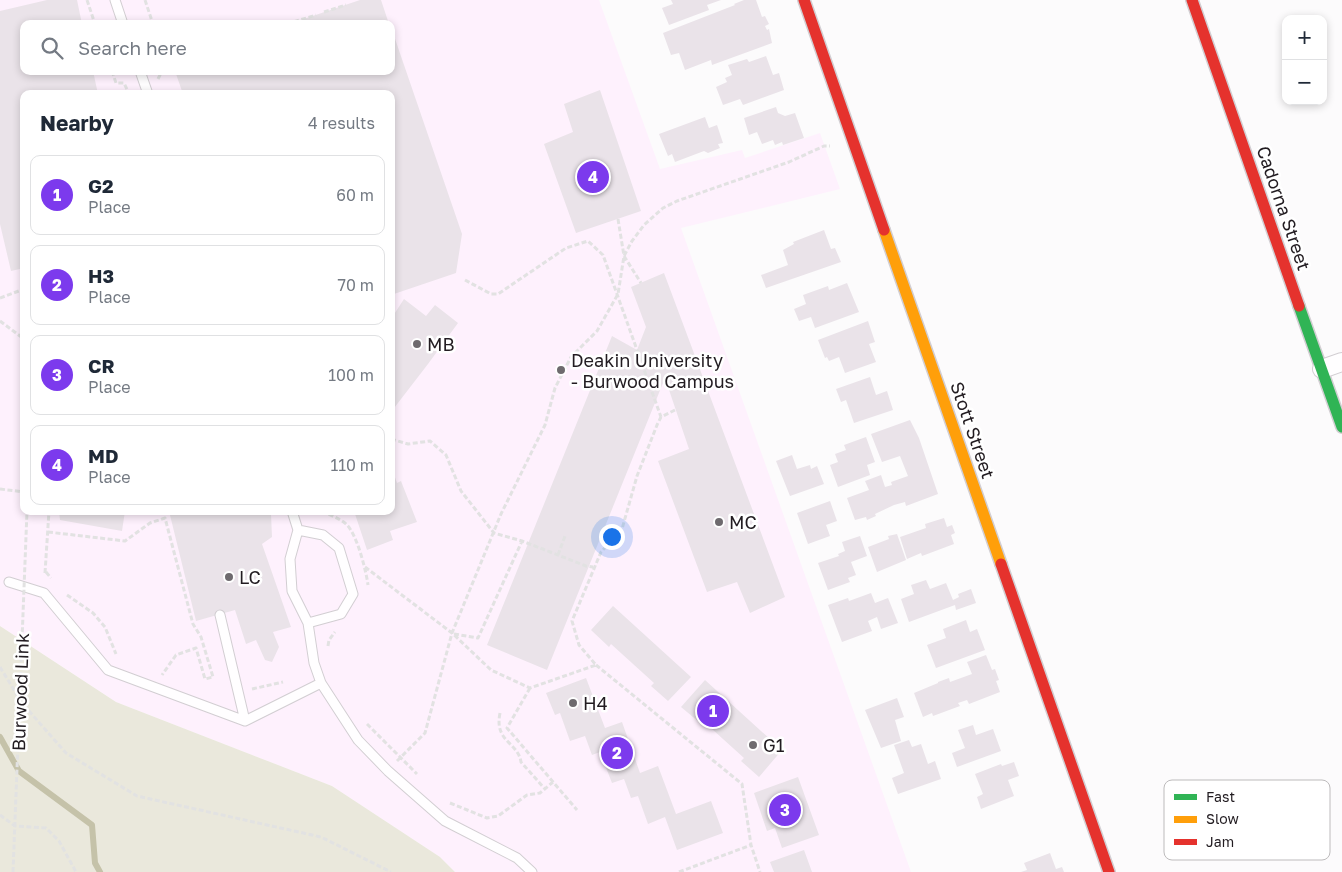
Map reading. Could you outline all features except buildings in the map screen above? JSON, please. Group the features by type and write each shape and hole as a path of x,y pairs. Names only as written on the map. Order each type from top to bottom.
{"street":[{"name":"Stott Street","path":"804,0 1110,872"},
{"name":"Cadorna Street","path":"1192,0 1342,427"},
{"path":"1322,369 1342,362"}],"lane":[{"path":"115,0 122,20"},
{"path":"141,75 147,90"},
{"path":"293,515 298,530 290,559 292,591 308,623 314,663 321,683 358,740 388,771 444,821 517,858 532,872"},
{"path":"298,530 323,535 339,548 353,594 341,614 308,623"},
{"path":"9,582 44,593 108,670 245,721 321,683"},
{"path":"220,615 245,721"}],"path":[{"path":"87,0 94,20"},
{"path":"145,0 152,20"},
{"path":"324,12 346,5"},
{"path":"300,20 316,15"},
{"path":"113,75 116,83 124,83 127,90"},
{"path":"158,79 160,75"},
{"path":"624,256 644,225 664,208 677,201 789,162 824,146 856,149"},
{"path":"388,771 425,733 452,633 501,514 544,425 555,388 571,357 597,331 618,294 624,256 618,219"},
{"path":"465,280 491,294 498,294 566,248 588,241 603,255 661,417"},
{"path":"624,256 641,283"},
{"path":"0,298 20,290"},
{"path":"0,321 20,336"},
{"path":"675,410 661,417 653,432 637,476 622,529 601,552 593,567 572,621 579,645 596,665 742,784 751,845 760,872"},
{"path":"395,440 408,444 430,441 446,455 461,491 494,533 522,541 593,567"},
{"path":"0,489 20,492"},
{"name":"Burwood Link","path":"13,872 27,515"},
{"path":"44,593 48,515"},
{"path":"48,532 125,541 150,523 165,518 193,624 201,637 212,677 205,679 196,648 176,655 162,676"},
{"path":"558,555 565,536"},
{"path":"452,633 478,638 522,541"},
{"path":"368,592 365,567 386,585 452,633 491,670 530,688"},
{"path":"46,572 57,585"},
{"path":"62,592 93,613 105,627 116,654 124,658"},
{"path":"328,652 329,640 341,627"},
{"path":"577,810 507,728 530,688 596,665"},
{"path":"0,667 22,703 66,753 137,796 321,837 391,872"},
{"path":"154,673 170,679"},
{"path":"238,693 283,682"},
{"path":"500,714 497,724 501,734 520,757 521,762 545,789"},
{"path":"364,719 421,778"},
{"path":"448,802 487,818 498,816 527,795 540,793 553,782"},
{"path":"0,814 15,826 46,828 59,841 76,872"},
{"path":"678,872 751,845"}],"shaded area":[{"name":"Deakin University - Burwood Campus","path":"0,0 599,0 660,169 742,150 745,158 820,133 840,189 681,228 911,872 455,872 440,857 332,786 116,702 0,626"},
{"path":"0,626 116,702 332,786 440,857 455,872 0,872"}],"waterway":[{"path":"0,737 19,771 92,825 95,863 100,872"}],"traffic: fast":[{"path":"1299,306 1342,427"}],"traffic: slow":[{"path":"884,230 1001,564"}],"traffic: jam":[{"path":"804,0 884,230"},
{"path":"1192,0 1299,306"},
{"path":"1001,564 1109,872"}],"place":[{"name":"MD","path":"593,177"},
{"name":"MB","path":"417,344"},
{"name":"Deakin University - Burwood Campus","path":"561,370"},
{"name":"MC","path":"719,522"},
{"name":"LC","path":"229,577"},
{"name":"H4","path":"573,703"},
{"name":"G2","path":"713,711"},
{"name":"G1","path":"753,745"},
{"name":"H3","path":"617,753"},
{"name":"CR","path":"785,810"}]}
